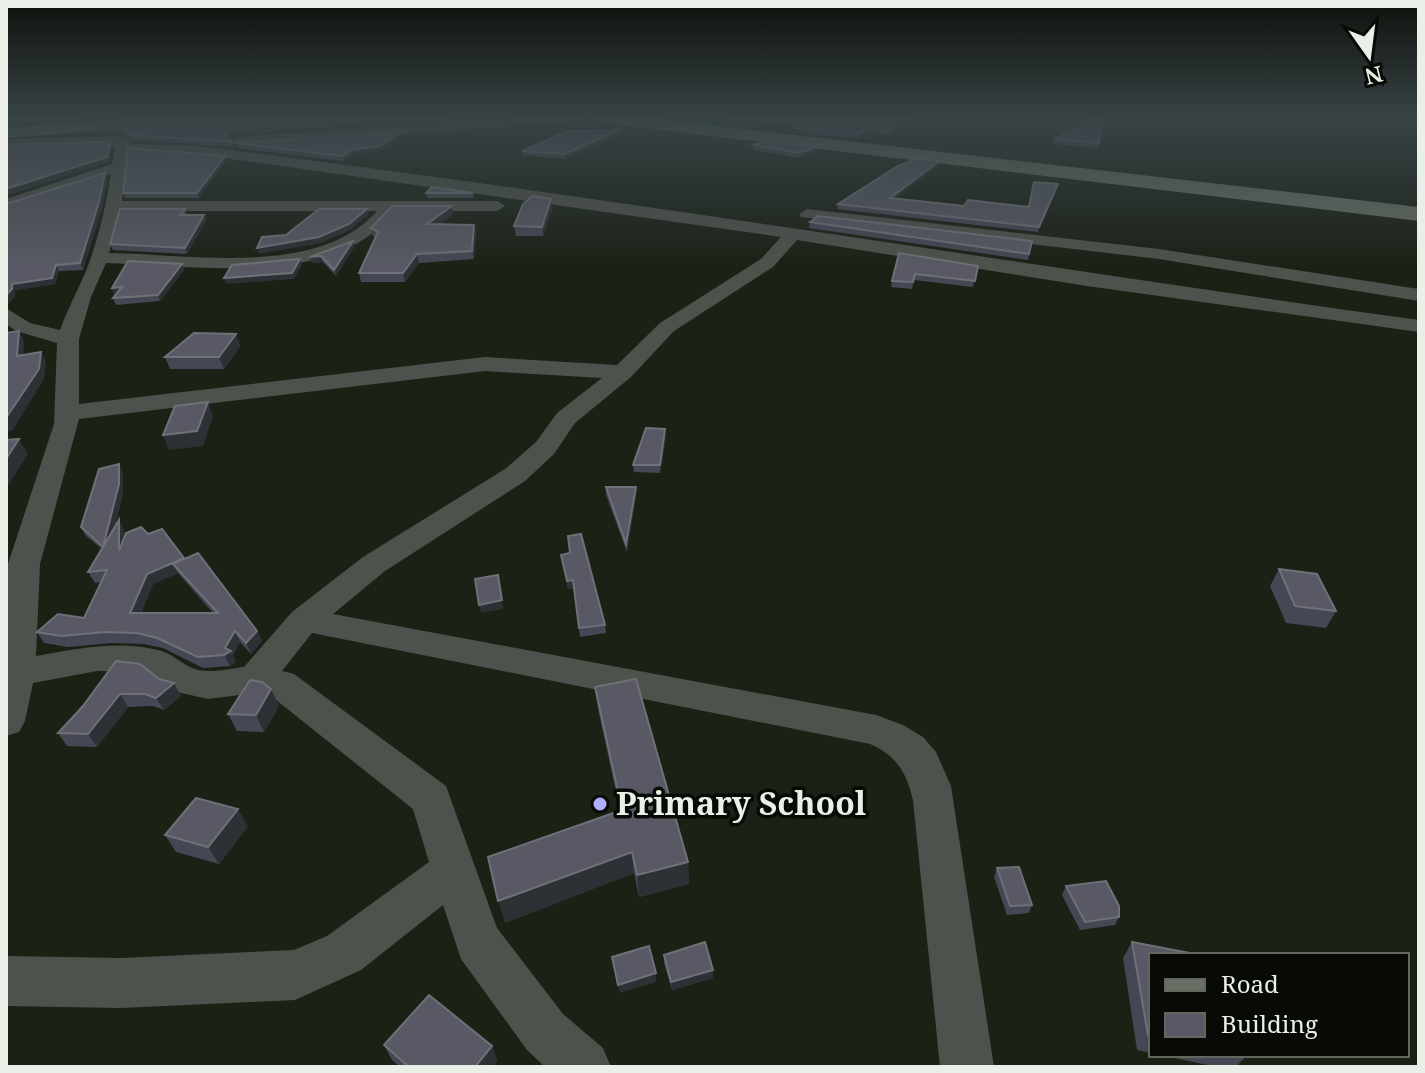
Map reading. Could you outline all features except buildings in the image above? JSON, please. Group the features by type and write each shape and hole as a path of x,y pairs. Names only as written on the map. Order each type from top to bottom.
{"main road":[{"path":"1030,168 1419,214"}],"street":[{"path":"6,204 81,168"},
{"path":"6,721 17,673 15,564 67,424 68,339 72,321 99,258 114,206 114,168"},
{"path":"328,168 630,209 1159,254 1419,295"},
{"path":"114,206 583,203"},
{"path":"630,209 681,204"},
{"path":"99,258 227,260 318,253 365,233 388,206"},
{"path":"800,224 1087,280 1419,326"},
{"path":"255,679 304,620 374,564 515,475 545,448 566,418 623,372 667,327 767,263 800,224"},
{"path":"6,314 23,327 68,339"},
{"path":"67,413 485,364 623,372"},
{"path":"304,620 876,730 901,740 916,752 929,778 934,800 967,1067"},
{"path":"17,673 97,658 132,658 159,663 181,680 208,685 255,679 281,684 431,799 478,942 545,1032 584,1067"},
{"path":"6,981 121,983 295,975 344,953 408,902 455,870"}],"place":[{"name":"Primary School","path":"600,804"}]}
